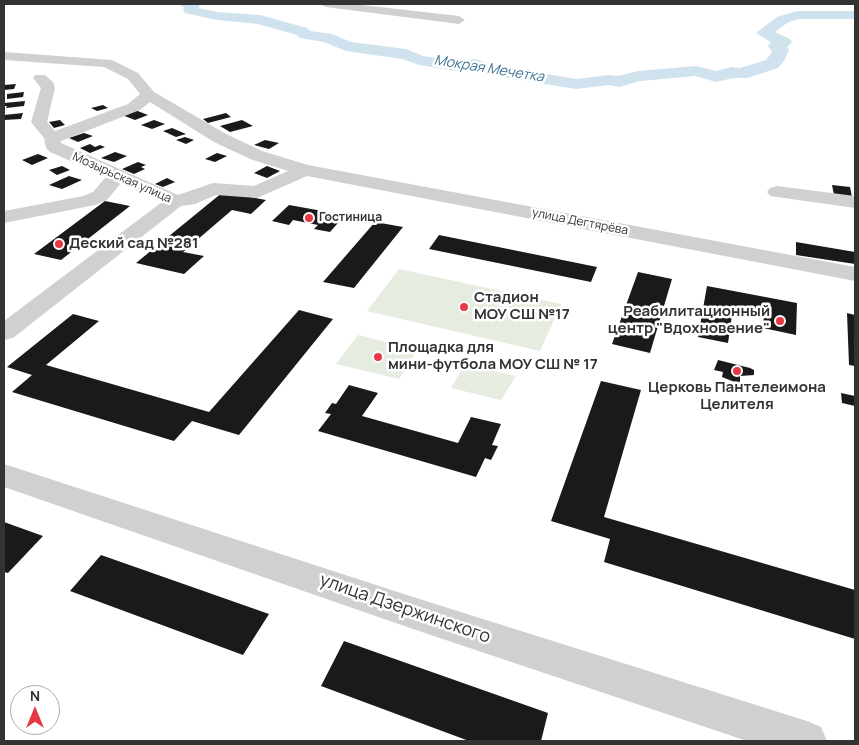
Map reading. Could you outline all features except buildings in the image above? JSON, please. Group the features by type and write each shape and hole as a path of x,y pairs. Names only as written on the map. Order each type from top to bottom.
{"street":[{"path":"326,4 460,20"},
{"name":"улица Дегтярёва","path":"4,56 107,63 133,76 149,95 220,138 256,155 305,170 855,274"},
{"name":"Мозырьская улица","path":"4,333 176,201 56,148 52,144 52,138 39,122 48,88 46,82 40,78"},
{"path":"52,138 134,107 149,95"},
{"path":"176,201 188,200 214,189 256,192 305,170"},
{"path":"4,217 88,201 100,196 118,176"},
{"path":"777,192 855,202"},
{"name":"улица Дзержинского","path":"4,475 419,615 807,741"}],"shaded area":[{"name":"Стадион МОУ СШ №17","path":"399,269 561,304 540,351 367,311"},
{"name":"Площадка для мини-футбола МОУ СШ № 17","path":"358,335 418,350 399,379 336,364"},
{"path":"465,364 516,376 501,400 451,388"}],"waterway":[{"name":"Мокрая Мечетка","path":"187,4 193,6 190,10 217,16 260,20 291,30 301,31 306,35 326,37 344,43 346,46 406,54 419,60 457,66 475,64 490,70 576,84 609,80 619,82 638,76 696,71 716,77 732,72 741,74 772,64 778,57 781,50 776,46 784,42 764,33 782,20 797,15 855,15"}],"place":[{"name":"Гостиница","path":"309,218"},
{"name":"Деский сад №281","path":"59,244"},
{"name":"Стадион МОУ СШ №17","path":"464,307"},
{"name":"Реабилитационный центр \"Вдохновение\"","path":"780,321"},
{"name":"Площадка для мини-футбола МОУ СШ № 17","path":"378,357"},
{"name":"Церковь Пантелеимона Целителя","path":"737,371"}]}
